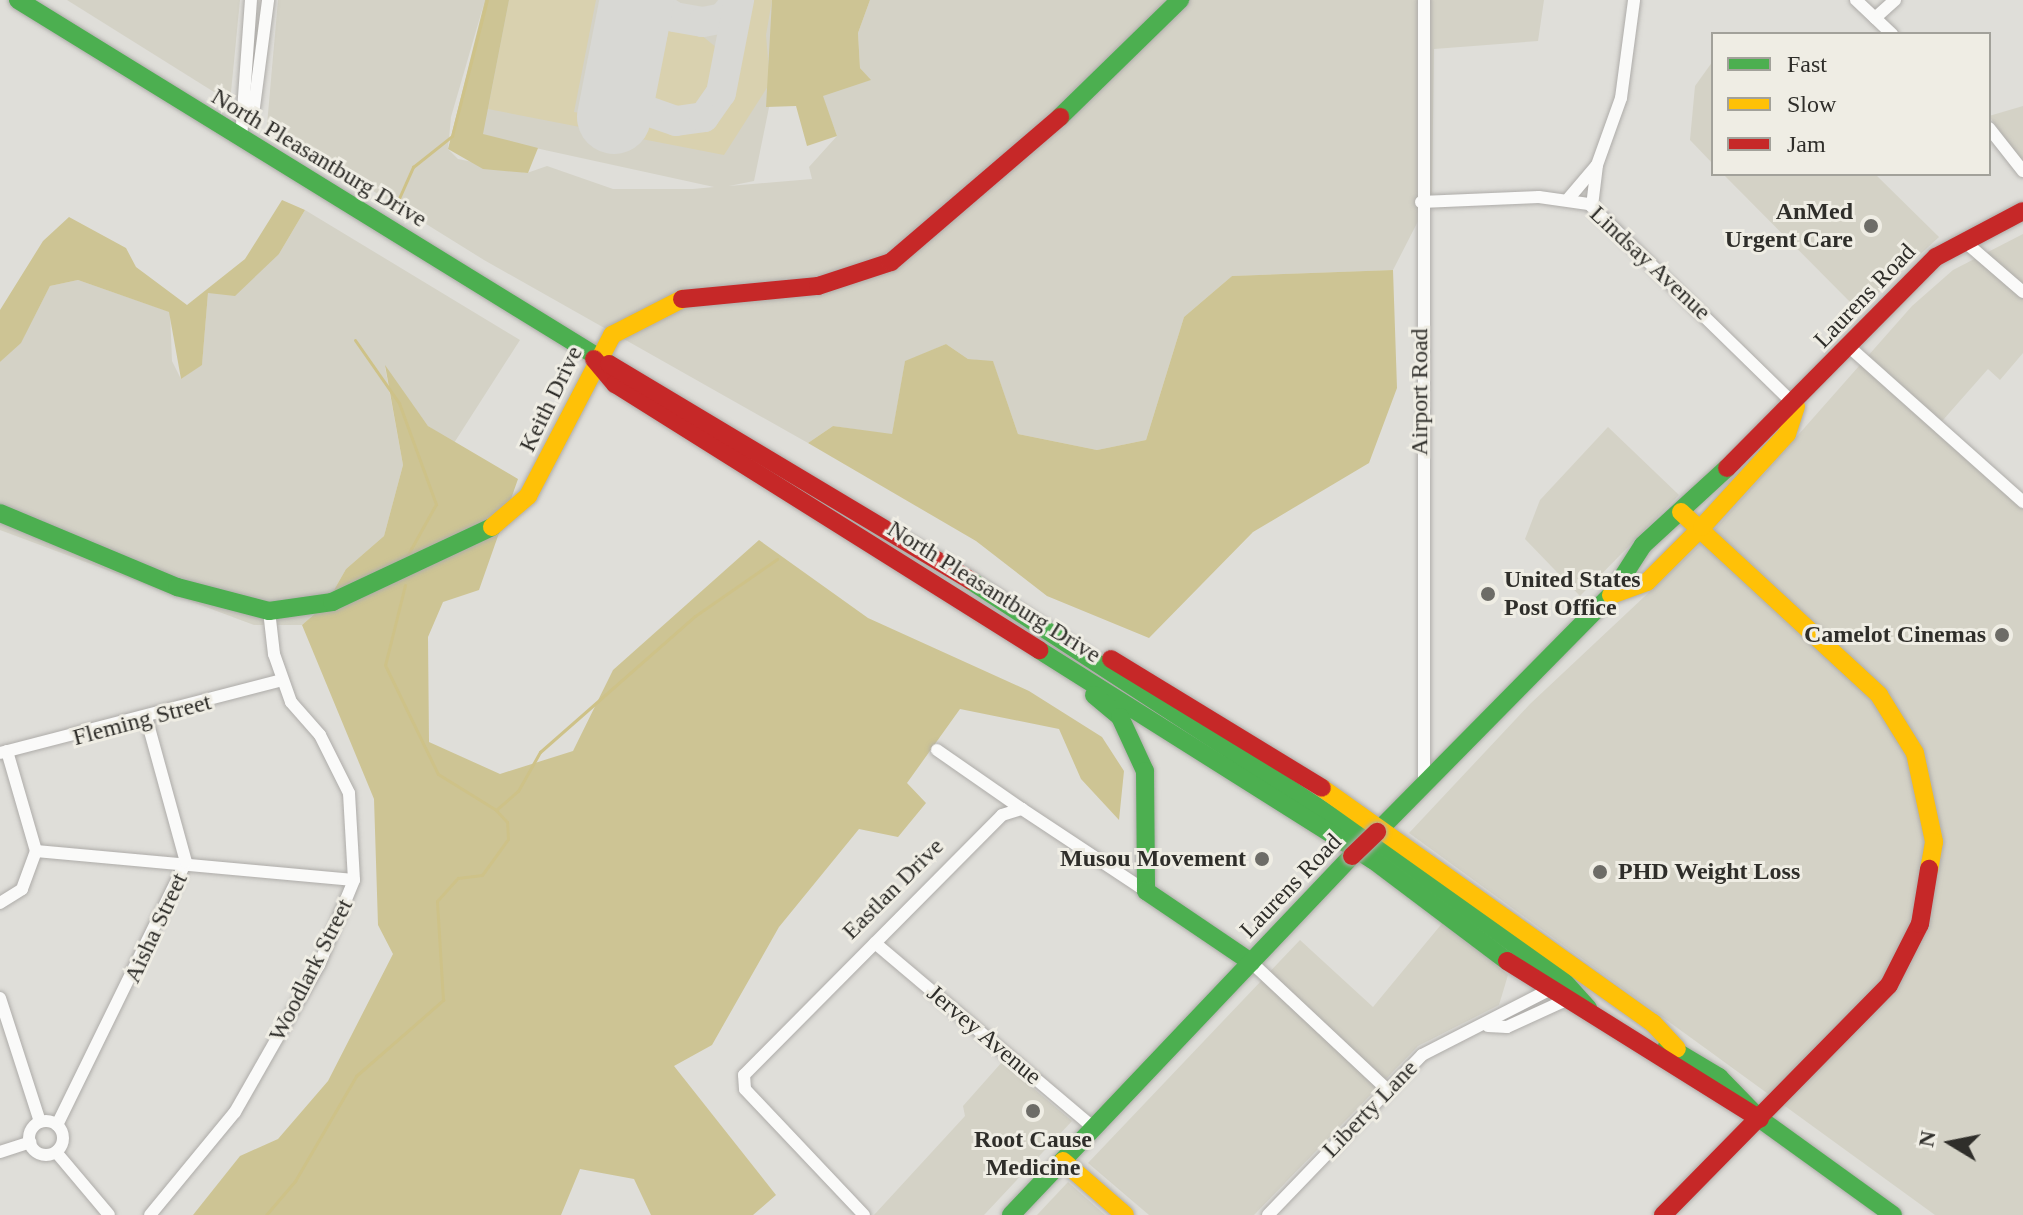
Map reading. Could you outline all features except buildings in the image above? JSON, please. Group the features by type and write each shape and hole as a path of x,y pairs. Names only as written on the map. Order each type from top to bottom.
{"main road":[{"name":"North Pleasantburg Drive","path":"18,0 594,359 626,369 961,574 1378,841"},
{"name":"Keith Drive","path":"0,513 189,591 269,611 332,602 498,524 541,475 594,359 612,335 671,300 818,286 891,262 1111,73 1180,0"},
{"name":"Laurens Road","path":"1011,1215 1352,856 1378,841 1424,785 1611,595 1627,562 1796,406 1847,345 1928,264 1964,241 2023,211"},
{"name":"North Pleasantburg Drive","path":"594,359 615,384 897,560 1033,643 1378,841"},
{"name":"Laurens Road","path":"1611,595 1647,582 1702,527 1787,434 1796,406"},
{"path":"1663,1215 1872,1006 1903,964 1927,901 1934,842 1923,777 1893,714 1856,668 1702,527 1681,512"},
{"path":"1033,643 1120,717 1137,747 1150,796 1146,891 1251,962"},
{"path":"1378,841 1653,1023 1677,1049 1737,1091 1760,1119"},
{"path":"1378,841 1588,1008 1643,1041 1677,1049"},
{"path":"1555,984 1568,999 1588,1008"},
{"path":"1643,1041 1661,1062 1760,1119 1893,1215"},
{"path":"1063,1161 1122,1213"}],"street":[{"path":"241,139 251,0"},
{"path":"242,118 254,107 268,0"},
{"name":"Airport Road","path":"1424,0 1421,202 1424,785"},
{"path":"1592,206 1597,165 1621,98 1634,0"},
{"path":"1856,0 1890,32"},
{"path":"1875,18 1895,0"},
{"path":"1991,131 2023,171"},
{"path":"1569,198 1597,165"},
{"name":"Lindsay Avenue","path":"1421,202 1569,198 1592,206 1796,406"},
{"path":"1964,241 2023,292"},
{"path":"1847,345 2023,502"},
{"name":"Woodlark Street","path":"150,1215 235,1112 319,965 354,880 349,793 282,680 269,611"},
{"name":"Fleming Street","path":"4,752 147,720 282,680"},
{"name":"Aisha Street","path":"57,1125 186,862 147,720"},
{"path":"937,750 1146,891"},
{"path":"0,903 22,889 36,851 4,752"},
{"name":"Eastlan Drive","path":"864,1215 742,1080 997,819 1022,809"},
{"path":"36,851 186,862 354,880"},
{"name":"Jervey Avenue","path":"875,943 1093,1127"},
{"path":"1251,962 1388,1090"},
{"name":"Liberty Lane","path":"1268,1215 1422,1055 1488,1026 1555,984"},
{"path":"0,998 40,1122 30,1142 0,1152"},
{"name":"Liberty Lane","path":"1488,1026 1507,1027 1568,999"},
{"path":"30,1142 43,1155 56,1152 63,1141 57,1125 40,1122"},
{"path":"56,1152 109,1215"}],"shaded area":[{"path":"67,0 240,0 230,102"},
{"path":"278,0 485,0 451,117 448,149 458,159 527,173 547,166 613,189 693,189 714,187 471,134 498,0 791,0 754,181 729,186 812,179 809,167 837,136 822,95 870,80 860,68 858,33 870,0 1544,0 1538,41 1434,49 1432,194 1393,270 1232,276 1184,317 1146,440 1097,450 1018,434 993,362 968,359 946,344 905,362 892,435 833,426 808,443 484,260 267,125"},
{"path":"485,0 509,0 483,134 538,148 528,173 483,169 448,149"},
{"path":"509,0 596,0 574,112 688,132 716,121 726,108 748,0 772,0 766,35 770,83 724,155 488,109"},
{"path":"772,0 870,0 858,33 860,68 871,80 823,96 837,136 807,146 796,106 766,107"},
{"path":"669,28 695,30 717,48 707,98 682,111 653,104"},
{"path":"1711,64 1711,162 1690,140 1695,86"},
{"path":"2023,106 2023,163 1991,119 1991,115"},
{"path":"1725,176 1877,176 1939,237 1859,311"},
{"path":"282,200 305,210 279,254 235,296 208,293 202,365 181,379 169,312 78,280 50,286 21,343 0,362 0,310 43,241 69,217 126,248 136,267 187,305 245,259"},
{"path":"305,210 520,340 454,443 428,426 385,367 403,465 384,536 346,569 326,604 302,625 254,625 0,530 0,362 21,342 50,286 78,280 170,312 172,361 181,379 202,364 208,293 279,254"},
{"path":"2023,234 2023,353 2000,380 1988,369 1936,428 2023,504 2023,1215 1935,1215 1409,833 1530,704 1709,536 1912,306 1953,270"},
{"path":"1393,270 1397,388 1369,463 1253,532 1149,638 1047,596 976,541 808,443 833,426 892,434 905,361 946,344 968,359 993,361 1018,434 1097,450 1146,440 1184,317 1232,276"},
{"path":"385,365 428,426 518,479 479,590 443,602 428,637 429,742 500,774 573,751 613,670 759,540 868,618 1029,691 1102,737 1124,771 1119,820 1081,779 1059,729 960,709 907,783 926,803 898,837 859,829 779,927 712,1045 674,1066 776,1195 753,1215 651,1215 634,1179 580,1169 561,1215 193,1215 240,1156 278,1139 328,1081 393,954 378,925 374,799 302,625 326,604 346,569 384,536 403,465"},
{"path":"1608,427 1679,495 1580,596 1525,539 1540,500"},
{"path":"1444,921 1508,975 1499,1005 1418,1046 1254,1215 1149,1215 1088,1163 1300,940 1373,1007"},
{"path":"1002,1062 1072,1121 984,1215 874,1215 965,1116 963,1106"},
{"path":"1068,1182 1105,1215 1037,1215"}],"waterway":[{"path":"396,205 413,167 452,136 487,0"},
{"path":"355,340 399,403 436,504 406,558"},
{"path":"266,1215 295,1181 356,1076 443,1000 437,901 458,878 482,875 508,839 507,822 496,810 518,791 540,752 695,616 777,559"},
{"path":"405,585 385,665 438,774 496,810"}],"taxiway":[{"path":"650,0 674,17 703,22 723,18 737,0"},
{"path":"622,75 636,107 676,121 704,117 721,93 739,0"}],"runway":[{"path":"614,117 637,0"}],"traffic: fast":[{"path":"18,0 609,364"},
{"path":"1060,117 1180,0"},
{"path":"1377,832 1611,595 1643,545 1727,468"},
{"path":"0,513 177,587 269,611 332,602 492,527"},
{"path":"971,581 1381,848 1560,977 1588,1008"},
{"path":"1039,650 1373,860 1507,961"},
{"path":"1094,695 1120,717 1145,771 1146,891 1251,962"},
{"path":"1011,1215 1352,856"},
{"path":"1667,1046 1719,1077 1760,1119 1893,1215"}],"traffic: slow":[{"path":"492,527 528,496 612,335 682,299"},
{"path":"1611,595 1647,582 1702,527 1787,434 1796,406"},
{"path":"1681,512 1879,695 1915,753 1934,842 1929,869"},
{"path":"1322,788 1653,1023 1677,1049"},
{"path":"1063,1161 1125,1215"}],"traffic: jam":[{"path":"682,299 818,286 891,262 1060,117"},
{"path":"1727,468 1936,257 2023,211"},
{"path":"594,359 615,384 1039,650"},
{"path":"609,364 971,581"},
{"path":"1111,659 1322,788"},
{"path":"1352,856 1377,832"},
{"path":"1663,1215 1889,985 1920,924 1929,869"},
{"path":"1507,961 1760,1119"}],"place":[{"name":"AnMed Urgent Care","path":"1871,226"},
{"name":"United States Post Office","path":"1488,594"},
{"name":"Camelot Cinemas","path":"2002,635"},
{"name":"Musou Movement","path":"1262,859"},
{"name":"PHD Weight Loss","path":"1600,872"},
{"name":"Root Cause Medicine","path":"1033,1111"}]}
